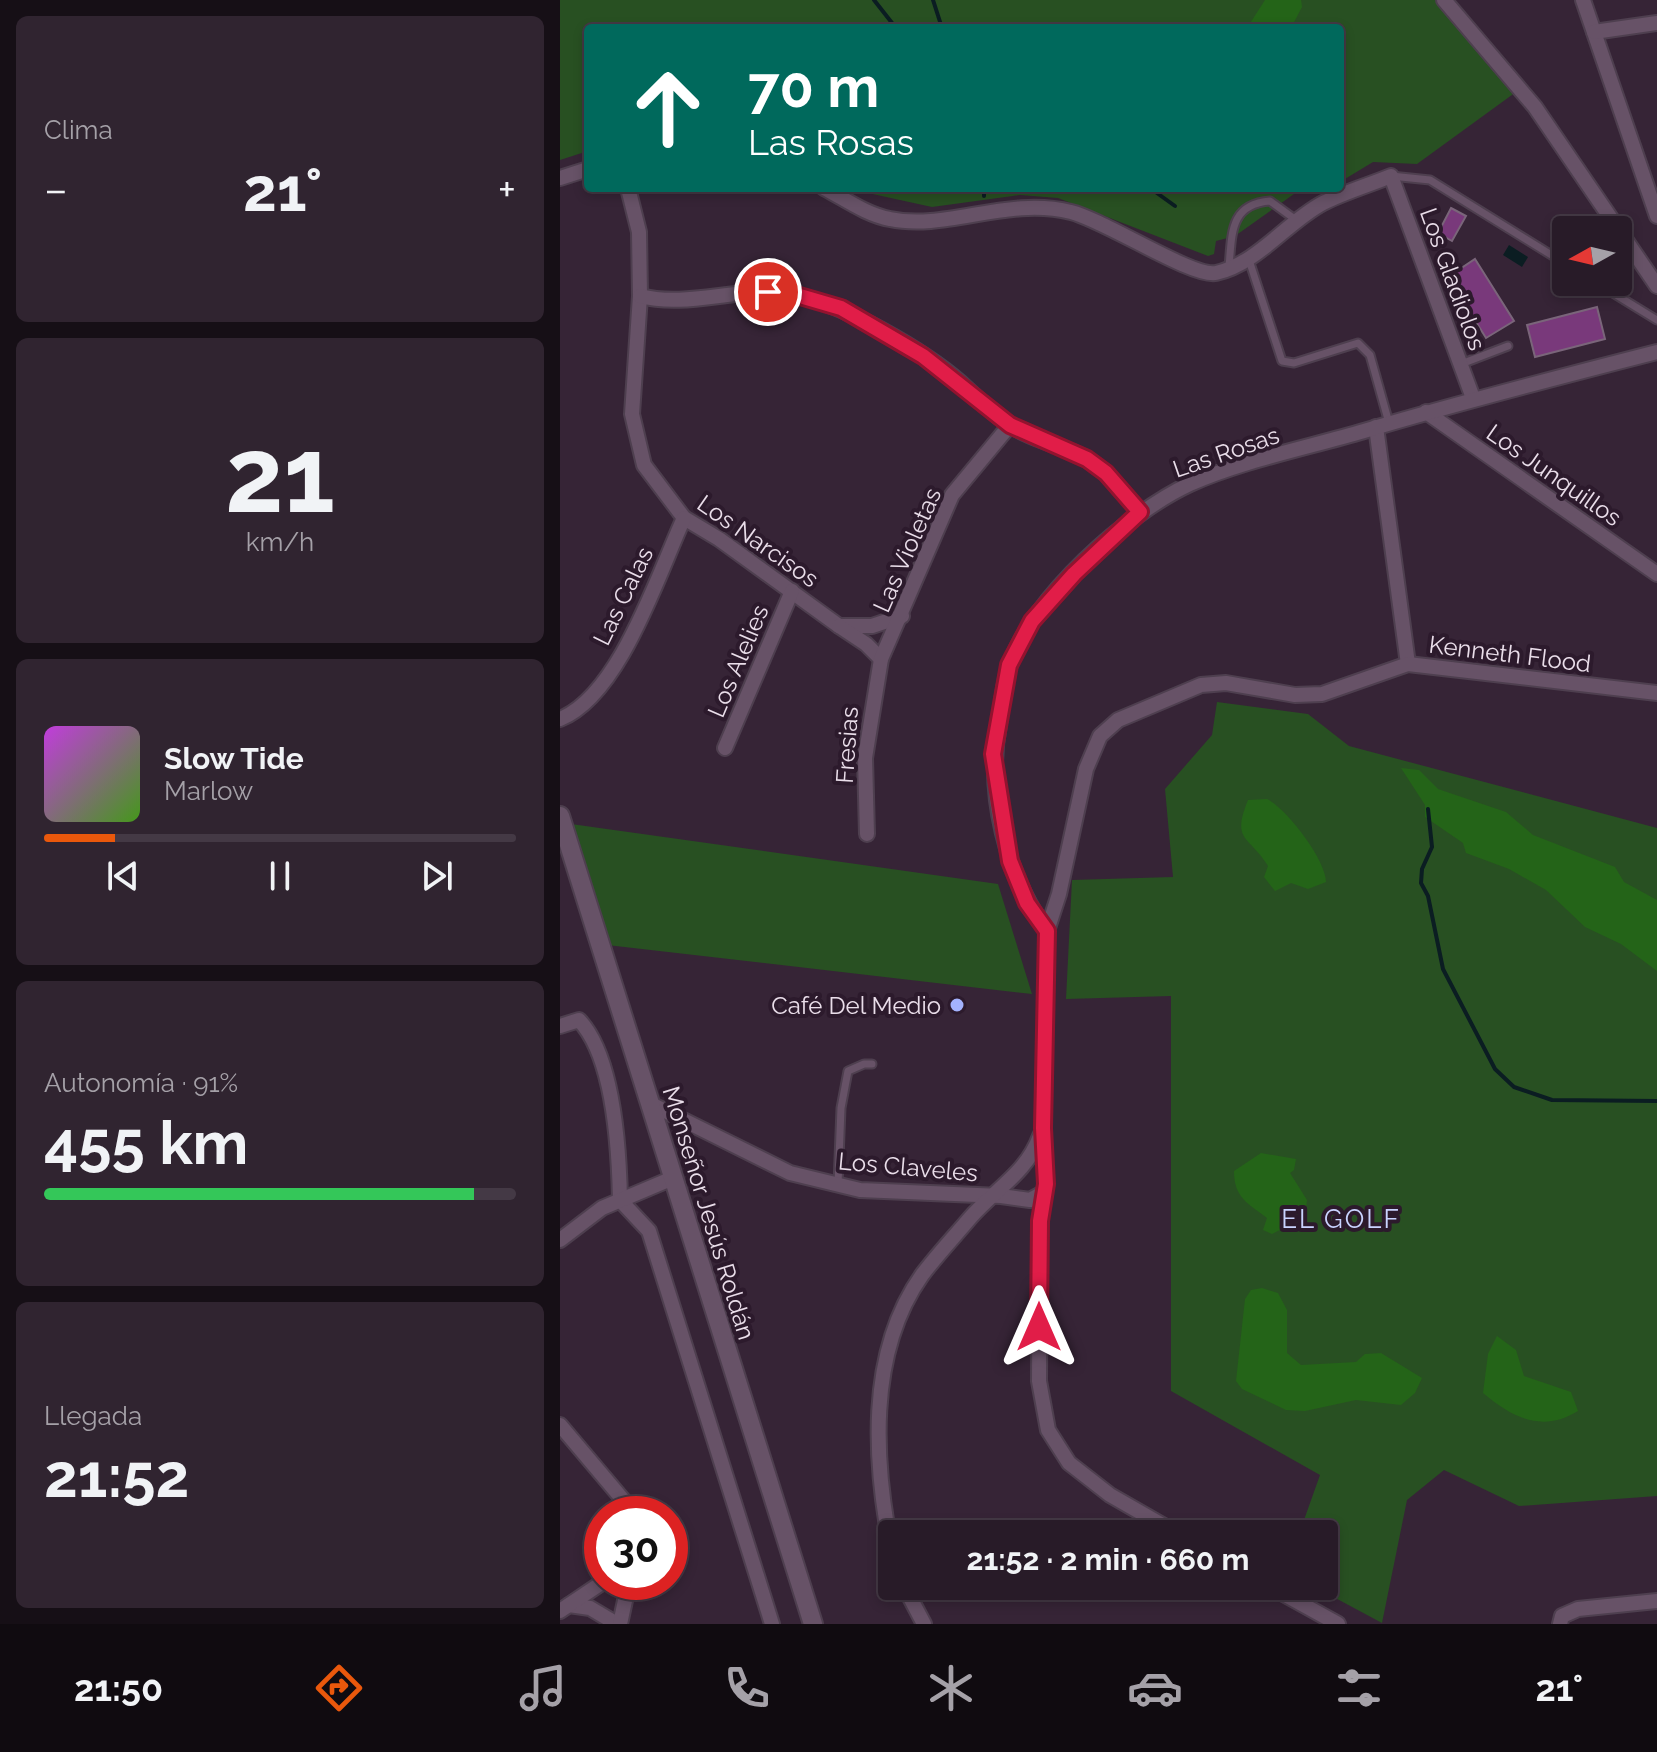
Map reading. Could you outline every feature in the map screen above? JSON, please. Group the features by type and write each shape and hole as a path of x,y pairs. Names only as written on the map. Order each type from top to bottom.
{"street":[{"path":"1444,0 1535,107 1657,286"},
{"path":"1583,0 1657,216"},
{"path":"1594,32 1657,23"},
{"path":"560,178 584,170"},
{"path":"832,192 887,219 910,222 1027,206 1073,212 1146,244 1192,269 1214,274 1248,257 1322,204 1391,176"},
{"name":"Los Gladiolos","path":"1391,176 1473,398"},
{"name":"Los Narcisos","path":"629,192 639,232 640,296 632,414 644,465 684,518 792,591 866,644 881,659"},
{"path":"640,296 672,301 740,291 768,292 829,304 923,356 1010,425 1087,459 1106,473 1140,512"},
{"name":"Las Rosas","path":"1047,931 1027,903 1010,861 993,754 1009,665 1032,621 1074,574 1140,512 1191,483 1473,398 1657,352"},
{"name":"Los Junquillos","path":"1426,412 1657,574"},
{"name":"Las Violetas","path":"881,659 952,495 1010,425"},
{"path":"1382,425 1408,664"},
{"name":"Las Calas","path":"560,719 588,699 626,649 684,518"},
{"name":"Los Alelies","path":"725,748 792,591"},
{"path":"839,626 872,626 902,616"},
{"name":"Fresias","path":"867,834 865,758 881,659"},
{"name":"Kenneth Flood","path":"1047,931 1059,894 1086,769 1100,736 1118,720 1201,685 1226,683 1295,695 1322,694 1408,664 1657,693"},
{"name":"Monseñor Jesús Roldán","path":"562,827 813,1624"},
{"path":"1047,931 1043,1128 1043,1174 1046,1184 1040,1221 1039,1381 1048,1430 1069,1463 1110,1495 1154,1520"},
{"path":"560,1026 579,1020 594,1037 619,1138 620,1200 649,1231 772,1624"},
{"name":"Los Claveles","path":"649,1103 790,1173 860,1190 1024,1200"},
{"path":"1040,1221 1014,1188 1043,1128"},
{"path":"885,1520 880,1494 879,1399 889,1353 904,1307 922,1276 989,1196 1019,1173 1034,1168 1043,1174"},
{"path":"560,1240 602,1208 673,1178"},
{"path":"1024,1200 1035,1200 1043,1193"},
{"path":"962,1194 970,1206 967,1222"},
{"path":"560,1425 619,1496"},
{"path":"560,1452 572,1442"},
{"path":"564,1608 584,1595"},
{"path":"564,1608 590,1608 618,1624 624,1600"},
{"path":"911,1600 924,1624"},
{"path":"1290,1600 1321,1620 1338,1624"},
{"path":"1560,1624 1562,1616 1578,1609 1657,1601"}],"lane":[{"path":"1391,176 1430,180 1552,255"},
{"path":"1229,267 1236,217 1252,203 1270,201 1298,221"},
{"path":"1248,257 1282,361 1294,363 1358,343 1370,355 1382,425"},
{"path":"1618,296 1657,320"},
{"path":"1461,364 1508,346"},
{"path":"838,1184 841,1108 848,1071 872,1064"}],"green space":[{"path":"560,0 1437,0 1516,92 1417,164 1373,162 1344,180 1344,24 584,24 584,152 560,160"},
{"path":"1265,0 1301,0 1302,7 1293,24 1250,24"},
{"path":"863,192 1304,192 1294,194 1235,236 1216,241 1214,254 1208,256 1058,198 1020,195 932,207"},
{"path":"1217,702 1308,714 1349,746 1657,828 1657,1496 1519,1506 1444,1470 1407,1500 1382,1623 1338,1599 1338,1520 1304,1520 1320,1475 1171,1391 1171,996 1066,999 1072,880 1173,877 1165,789 1212,735"},
{"path":"1401,768 1419,770 1438,789 1506,812 1533,835 1615,867 1624,882 1657,900 1657,971 1621,944 1585,927 1546,890 1509,869 1466,853 1463,843 1425,817 1425,805"},
{"path":"1267,799 1285,813 1304,836 1320,861 1326,882 1308,889 1291,883 1275,891 1264,877 1268,866 1244,837 1241,824 1248,800"},
{"path":"571,824 998,884 1032,994 607,945"},
{"path":"1261,1153 1296,1159 1294,1170 1290,1173 1307,1200 1305,1217 1272,1234 1263,1230 1267,1218 1243,1199 1236,1188 1234,1171"},
{"path":"1262,1288 1278,1293 1287,1310 1287,1353 1301,1365 1356,1362 1365,1354 1381,1353 1422,1378 1415,1393 1401,1405 1356,1400 1305,1411 1286,1410 1242,1389 1236,1381 1245,1299 1251,1290"},
{"path":"1497,1336 1516,1350 1524,1376 1571,1392 1578,1411 1552,1421 1528,1420 1505,1409 1483,1393 1488,1354"}],"shaded area":[{"path":"1509,245 1528,257 1522,267 1503,255"}],"building":[{"path":"1451,208 1466,216 1452,241 1438,233"},
{"path":"1475,259 1514,321 1486,338 1448,277"},
{"path":"1597,307 1605,339 1535,357 1527,325"}],"waterway":[{"path":"874,0 893,24"},
{"path":"933,0 941,24"},
{"path":"1156,192 1175,206"},
{"path":"1428,809 1432,847 1422,869 1421,883 1428,896 1443,969 1495,1069 1514,1087 1552,1100 1657,1101"}],"place":[{"name":"Café Del Medio","path":"957,1005"}],"district":[{"name":"EL GOLF","path":"1341,1219"}],"route":[{"path":"768,292 793,294 841,308 923,356 1010,425 1087,459 1106,473 1140,512 1074,574 1032,621 1009,665 993,754 1010,861 1027,903 1047,931 1043,1128 1043,1174 1046,1184 1040,1221 1039,1327"}]}
